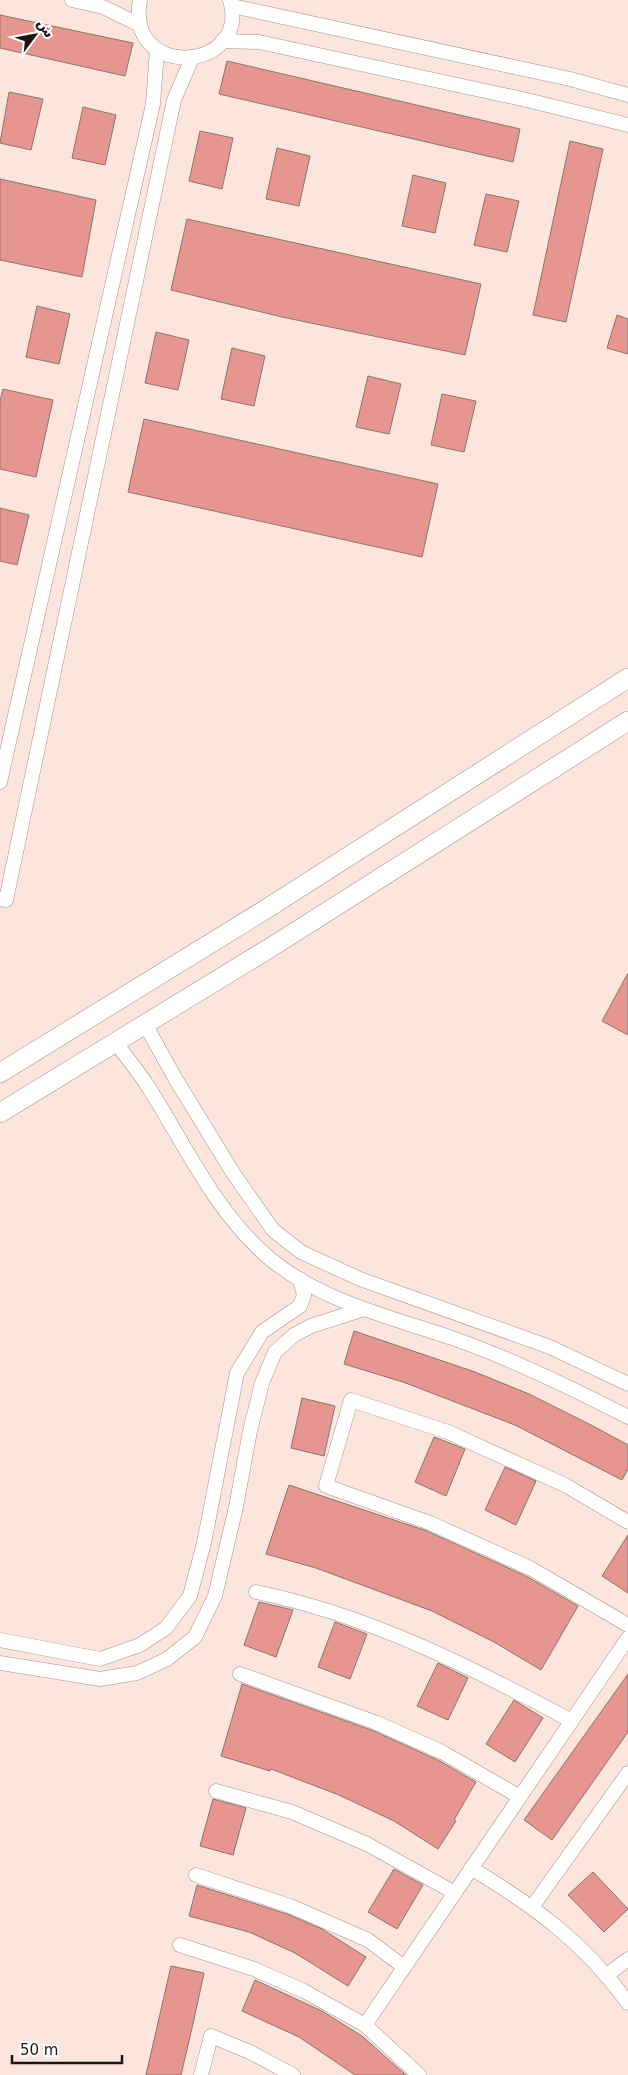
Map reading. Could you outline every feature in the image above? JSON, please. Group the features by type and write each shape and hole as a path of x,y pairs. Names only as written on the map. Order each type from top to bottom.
{"main road":[{"path":"0,1073 263,911 628,678"},
{"path":"0,1113 628,721"}],"street":[{"path":"72,0 103,7 140,25"},
{"path":"140,0 138,10 140,25 147,39 157,50 171,57 192,58 208,52 222,41 231,22 231,3 570,79 628,95"},
{"path":"222,41 259,42 527,100 628,125"},
{"path":"0,782 153,104 157,50"},
{"path":"0,899 6,900 174,100 192,58"},
{"path":"145,1024 175,1078 233,1173 273,1230 301,1252 360,1279 550,1347 628,1384"},
{"path":"115,1042 146,1084 206,1184 238,1226 269,1257 313,1288 364,1309 456,1340 570,1387 628,1417"},
{"path":"0,1640 100,1659 140,1645 166,1628 190,1596 204,1543 237,1373 262,1332 300,1306 304,1295 300,1279"},
{"path":"0,1663 100,1679 138,1673 167,1659 195,1637 215,1596 262,1383 275,1352 294,1335 311,1326 364,1309"},
{"path":"628,1522 565,1485 448,1432 350,1400 326,1486 430,1523 522,1565 586,1599 628,1625"},
{"path":"256,1592 299,1600 413,1641 496,1680 572,1721"},
{"path":"365,2025 628,1638"},
{"path":"240,1674 310,1697 394,1730 442,1752 520,1797"},
{"path":"532,1907 628,1773"},
{"path":"216,1791 301,1815 367,1844 455,1893"},
{"path":"472,1868 532,1907 570,1936 628,2003"},
{"path":"196,1875 290,1906 368,1940 404,1967"},
{"path":"180,1945 254,1969 304,1991 365,2025 419,2075"},
{"path":"606,1976 628,1959"},
{"path":"201,2075 211,2036 250,2052 293,2075"}],"building":[{"path":"0,15 133,43 125,76 0,48"},
{"path":"227,61 520,129 513,162 219,94"},
{"path":"9,92 43,99 31,150 0,143"},
{"path":"83,107 116,115 105,165 72,158"},
{"path":"200,131 233,138 222,189 189,181"},
{"path":"570,141 603,149 566,322 533,315"},
{"path":"277,148 310,156 299,206 266,199"},
{"path":"413,175 446,183 435,233 402,226"},
{"path":"0,179 96,200 82,277 0,260"},
{"path":"486,194 519,201 507,252 474,245"},
{"path":"187,219 481,284 465,355 282,317 171,290"},
{"path":"37,306 70,314 59,364 26,357"},
{"path":"617,315 628,319 628,354 607,348"},
{"path":"156,332 189,340 178,390 145,383"},
{"path":"232,348 265,356 254,406 221,399"},
{"path":"368,376 401,384 389,434 356,427"},
{"path":"3,389 53,400 36,477 0,469 0,401"},
{"path":"442,394 476,401 464,452 431,445"},
{"path":"144,419 438,484 422,557 128,492"},
{"path":"0,508 29,515 17,565 0,561"},
{"path":"628,973 628,1035 602,1021"},
{"path":"354,1331 475,1372 529,1394 593,1426 628,1445 628,1469 622,1480 515,1425 403,1382 344,1364"},
{"path":"302,1398 335,1406 324,1456 291,1448"},
{"path":"434,1437 465,1449 446,1496 415,1482"},
{"path":"505,1467 536,1481 516,1525 485,1510"},
{"path":"289,1485 427,1531 526,1576 578,1606 541,1670 494,1642 432,1611 316,1568 266,1554"},
{"path":"628,1535 628,1593 602,1576"},
{"path":"259,1602 293,1610 276,1657 244,1645"},
{"path":"335,1622 367,1634 350,1679 318,1667"},
{"path":"438,1663 468,1678 448,1720 417,1706"},
{"path":"628,1674 628,1732 552,1840 524,1820"},
{"path":"242,1684 374,1731 438,1760 476,1782 454,1820 456,1821 438,1849 394,1821 339,1795 271,1769 270,1771 221,1756"},
{"path":"514,1700 543,1718 515,1762 486,1744"},
{"path":"213,1799 246,1808 233,1855 200,1846"},
{"path":"394,1869 423,1885 397,1929 368,1912"},
{"path":"593,1872 628,1909 604,1932 568,1895"},
{"path":"197,1885 287,1914 322,1929 366,1957 348,1986 295,1953 249,1932 189,1916"},
{"path":"171,1966 204,1973 193,2024 181,2075 146,2075"},
{"path":"255,1980 322,2011 362,2036 406,2075 355,2075 299,2037 242,2011"}]}
